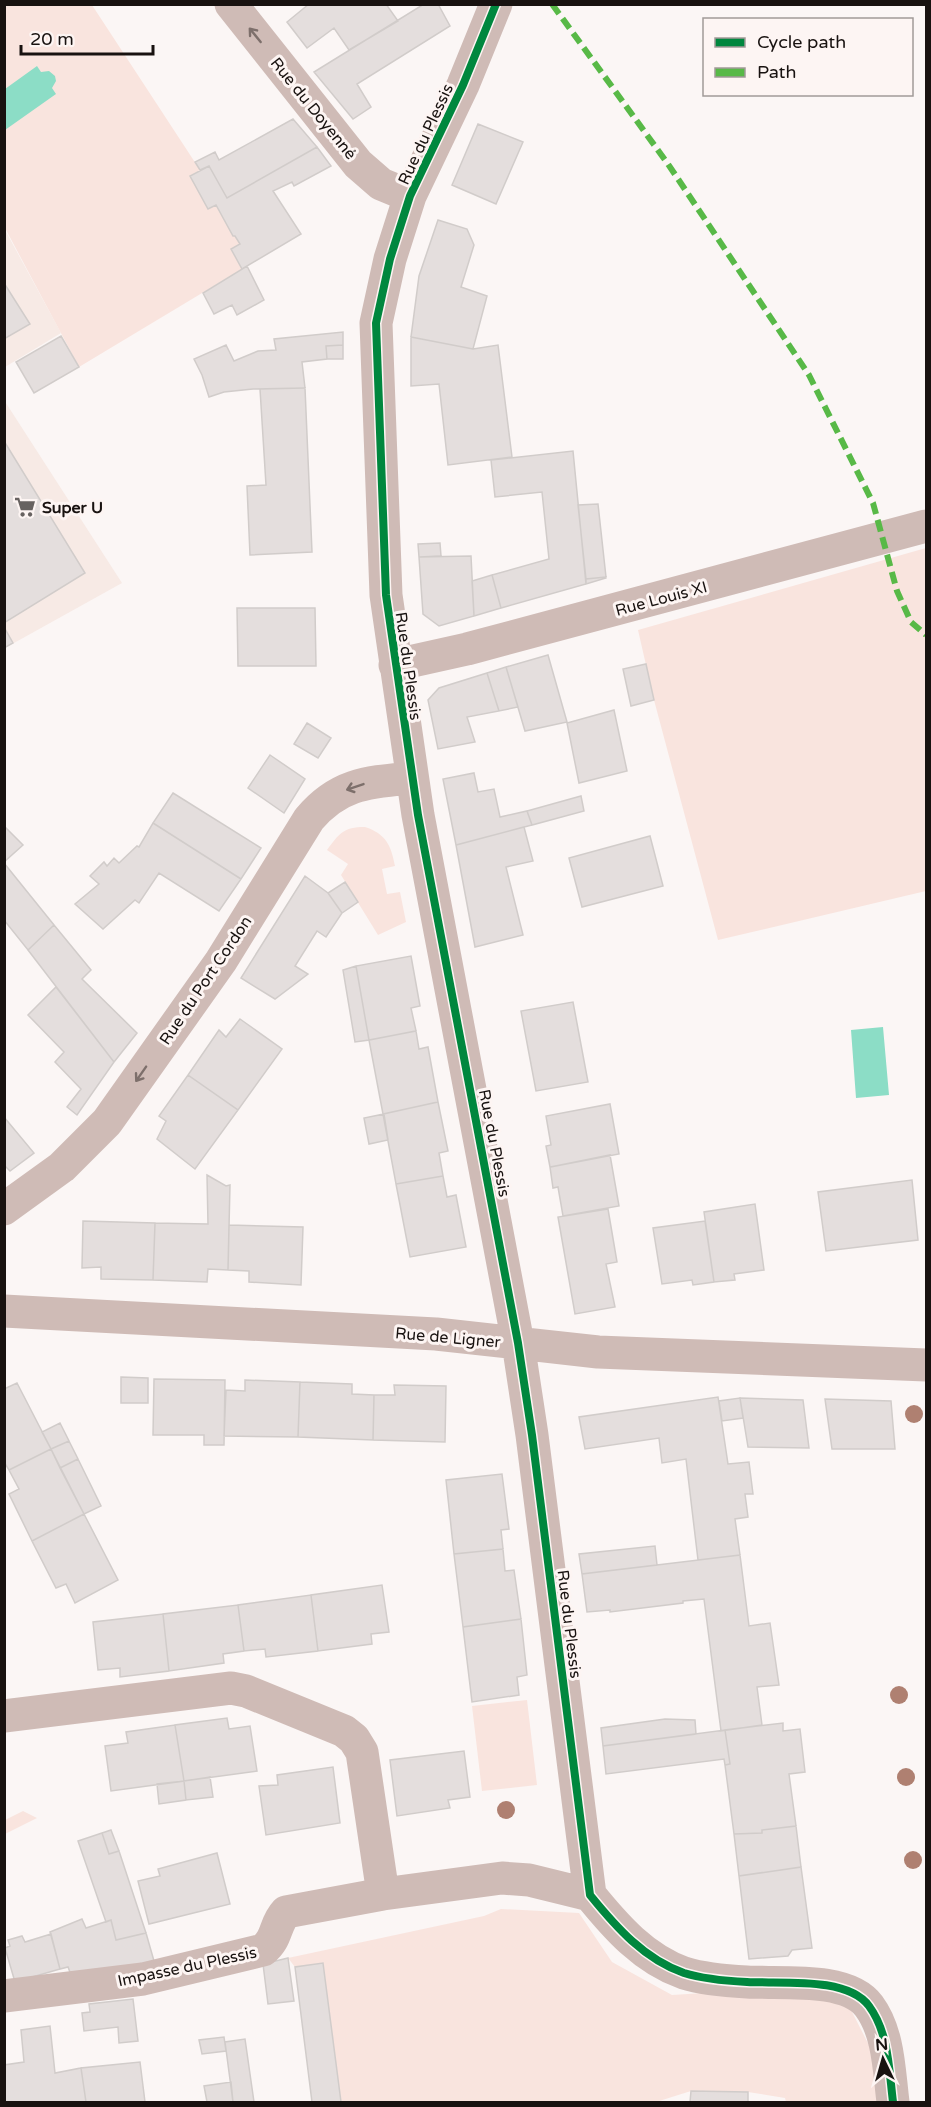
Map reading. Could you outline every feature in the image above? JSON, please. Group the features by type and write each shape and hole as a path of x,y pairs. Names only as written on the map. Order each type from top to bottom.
{"street":[{"name":"Rue du Doyenné","path":"231,4 358,164 381,184 410,196"},
{"name":"Rue du Plessis","path":"496,4 463,85 410,196 390,259 376,323 386,596 412,778 518,1343 532,1435 590,1895"},
{"name":"Rue Louis XI","path":"395,665 490,643 927,526"},
{"name":"Rue du Port Cordon","path":"4,1209 62,1167 107,1122 221,961 309,819 321,805 336,794 355,785 412,778"},
{"name":"Rue de Ligner","path":"4,1311 436,1334 598,1353 927,1365"},
{"path":"4,1716 231,1688 246,1691 344,1731 354,1739 362,1752 382,1894"},
{"name":"Impasse du Plessis","path":"4,1996 143,1979 263,1950 271,1944 280,1919 286,1912 382,1894 502,1878 529,1880 590,1895"},
{"path":"590,1895 633,1943 661,1963 684,1973 747,1982 812,1984 838,1988 856,1995 869,2005 879,2024 887,2050 893,2103"}],"shaded area":[{"path":"4,5 92,5 200,170 190,176 208,209 216,205 240,244 231,250 242,269 79,367 5,228"},
{"path":"37,66 41,72 49,71 55,76 56,81 52,88 56,94 5,130 5,89"},
{"path":"4,228 61,333 5,367 4,367"},
{"path":"4,400 122,583 5,648 4,648"},
{"path":"926,548 926,891 718,940 654,700 638,630"},
{"path":"365,827 383,837 392,852 395,866 382,869 387,894 400,892 406,922 378,935 341,875 348,864 327,850 342,832 351,828"},
{"path":"883,1027 889,1095 856,1098 851,1030"},
{"path":"527,1700 537,1785 482,1791 472,1706"},
{"path":"23,1811 37,1818 5,1834 5,1820"},
{"path":"501,1909 579,1913 612,1962 672,1995 814,1986 851,2010 874,2055 879,2102 786,2102 785,2098 748,2092 691,2091 656,2102 341,2102 323,1964 295,1967 288,1958 484,1916"}],"building":[{"path":"309,4 386,4 398,21 349,50 334,28 307,48 287,22"},
{"path":"424,4 438,4 450,26 357,84 371,107 353,119 314,72"},
{"path":"293,119 317,147 227,198 209,166 200,170 195,162 215,152 219,160"},
{"path":"478,124 523,142 496,204 452,185"},
{"path":"317,147 331,166 294,186 292,182 273,191 301,234 242,269 231,249 240,244 216,205 208,209 190,176 209,166 227,198"},
{"path":"438,220 467,229 474,245 461,287 487,296 473,349 411,337 419,276"},
{"path":"247,266 264,300 237,315 232,305 214,314 203,293"},
{"path":"4,283 30,324 4,339"},
{"path":"343,332 343,345 326,346 327,359 302,362 305,388 253,389 224,392 209,397 194,359 226,345 234,361 258,351 276,350 274,339"},
{"path":"61,336 79,367 34,393 16,362"},
{"path":"411,337 473,349 498,345 512,457 448,465 439,384 411,386"},
{"path":"343,345 343,359 327,359 326,346"},
{"path":"305,388 312,552 250,555 247,486 266,485 260,389"},
{"name":"Super U","path":"4,441 85,573 4,623"},
{"path":"573,451 586,584 501,608 492,575 549,559 542,492 495,497 491,460"},
{"path":"598,504 606,577 586,579 578,505"},
{"path":"440,543 441,556 419,557 418,544"},
{"path":"471,556 474,616 439,626 423,614 419,557"},
{"path":"492,575 501,608 474,616 472,581"},
{"path":"606,578 586,584 586,579"},
{"path":"237,608 315,608 316,666 238,666"},
{"path":"4,627 13,643 4,648"},
{"path":"548,655 567,722 525,731 506,667"},
{"path":"646,664 654,700 631,706 623,669"},
{"path":"506,667 518,707 499,711 487,673"},
{"path":"487,673 499,711 467,717 475,742 438,749 428,700 439,688"},
{"path":"614,710 627,771 579,783 567,723"},
{"path":"307,723 331,738 318,758 294,744"},
{"path":"270,755 305,779 284,813 248,788"},
{"path":"474,773 478,792 494,789 500,817 527,811 532,825 456,845 443,779"},
{"path":"173,793 261,848 241,879 153,823"},
{"path":"581,796 584,811 532,825 527,811"},
{"path":"153,823 241,879 219,911 159,873 139,903 135,900 103,929 75,904 99,884 90,876 104,862 107,866 114,858 119,863 137,846 139,847"},
{"path":"4,826 23,845 4,862"},
{"path":"524,827 533,861 506,867 523,935 475,947 456,845"},
{"path":"650,836 663,886 582,907 569,858"},
{"path":"4,863 54,925 28,950 4,920"},
{"path":"305,876 328,893 342,913 326,937 317,931 295,966 308,974 275,999 241,978"},
{"path":"345,882 358,902 342,913 328,893"},
{"path":"54,925 91,970 82,979 137,1033 114,1062 28,950"},
{"path":"411,956 420,1006 411,1008 416,1031 369,1040 356,966"},
{"path":"356,966 369,1040 355,1042 343,970"},
{"path":"56,987 114,1062 77,1115 67,1107 81,1089 55,1062 64,1052 28,1015"},
{"path":"573,1002 588,1082 536,1091 521,1011"},
{"path":"240,1019 282,1049 238,1110 188,1075 219,1030 226,1037"},
{"path":"416,1031 419,1049 428,1047 438,1102 383,1114 369,1040"},
{"path":"188,1075 238,1110 195,1169 157,1139 166,1121 159,1116"},
{"path":"438,1102 448,1151 439,1153 443,1176 396,1184 383,1114"},
{"path":"610,1104 619,1154 550,1167 546,1146 551,1145 546,1116"},
{"path":"384,1114 388,1140 369,1144 364,1118"},
{"path":"4,1117 34,1153 10,1171 4,1165"},
{"path":"610,1155 619,1206 563,1216 558,1187 553,1188 550,1167"},
{"path":"207,1175 226,1186 230,1185 228,1270 208,1269 207,1282 153,1280 155,1223 208,1224"},
{"path":"443,1176 447,1197 456,1195 466,1247 410,1257 396,1184"},
{"path":"912,1180 918,1240 826,1251 818,1192"},
{"path":"755,1204 764,1270 734,1274 735,1280 714,1282 704,1212"},
{"path":"608,1209 617,1262 606,1264 615,1307 575,1314 558,1217"},
{"path":"83,1221 155,1223 153,1280 101,1279 101,1267 82,1268"},
{"path":"705,1221 714,1282 693,1285 692,1280 662,1284 653,1228"},
{"path":"229,1225 303,1227 301,1285 249,1282 249,1271 228,1270"},
{"path":"121,1377 148,1378 148,1403 121,1403"},
{"path":"154,1379 225,1380 224,1445 204,1445 204,1435 153,1435"},
{"path":"245,1380 300,1382 298,1437 224,1436 226,1390 245,1391"},
{"path":"300,1382 352,1384 352,1394 374,1395 373,1440 298,1437"},
{"path":"17,1383 51,1449 9,1470 4,1462 4,1389"},
{"path":"394,1385 446,1386 445,1442 373,1440 374,1395 395,1395"},
{"path":"718,1397 728,1464 749,1462 753,1494 745,1494 748,1517 735,1519 740,1555 698,1560 686,1459 662,1463 659,1438 585,1449 579,1417"},
{"path":"740,1398 743,1418 722,1421 719,1401"},
{"path":"740,1398 803,1400 809,1448 748,1447"},
{"path":"825,1399 891,1401 895,1449 832,1449"},
{"path":"60,1423 69,1441 51,1449 42,1432"},
{"path":"69,1441 78,1459 60,1468 51,1449"},
{"path":"51,1449 84,1514 32,1541 9,1494 19,1489 9,1470"},
{"path":"78,1459 101,1506 84,1514 60,1468"},
{"path":"502,1474 509,1529 501,1530 503,1549 454,1554 446,1480"},
{"path":"84,1514 118,1580 75,1603 66,1584 56,1588 32,1541"},
{"path":"655,1546 657,1565 582,1574 579,1554"},
{"path":"503,1549 505,1571 514,1570 521,1619 463,1627 454,1554"},
{"path":"740,1555 749,1626 770,1623 779,1685 757,1687 762,1725 721,1731 704,1599 610,1612 610,1610 587,1612 582,1574"},
{"path":"382,1585 389,1632 371,1634 372,1644 318,1651 311,1595"},
{"path":"311,1595 318,1651 266,1657 265,1649 244,1651 238,1605"},
{"path":"238,1605 244,1651 223,1654 224,1663 169,1671 163,1614"},
{"path":"163,1614 169,1671 120,1677 120,1668 98,1670 93,1622"},
{"path":"521,1619 527,1675 517,1677 519,1695 472,1702 463,1627"},
{"path":"227,1718 229,1729 250,1726 257,1771 184,1781 175,1725"},
{"path":"665,1719 695,1720 696,1734 603,1746 601,1728"},
{"path":"783,1723 783,1731 800,1729 805,1772 789,1774 796,1826 762,1830 762,1833 734,1834 725,1765 730,1764 725,1730"},
{"path":"175,1725 184,1781 111,1791 105,1746 128,1743 126,1732"},
{"path":"725,1730 730,1764 725,1765 724,1759 606,1774 603,1746"},
{"path":"464,1751 470,1797 448,1800 450,1808 397,1816 390,1760"},
{"path":"333,1767 340,1823 266,1835 259,1786 278,1785 277,1775"},
{"path":"210,1777 213,1797 186,1800 184,1781"},
{"path":"184,1781 186,1800 159,1804 157,1784"},
{"path":"796,1826 801,1867 739,1876 734,1834 762,1833 762,1830"},
{"path":"111,1830 119,1851 109,1854 102,1833"},
{"path":"102,1833 109,1854 119,1851 146,1933 116,1940 111,1920 106,1922 78,1841"},
{"path":"217,1853 230,1904 149,1924 138,1881 160,1876 158,1869"},
{"path":"801,1867 812,1948 792,1950 788,1956 749,1959 739,1876"},
{"path":"82,1919 86,1928 111,1920 116,1940 146,1933 154,1961 73,1980 68,1967 60,1969 50,1932"},
{"path":"51,1934 60,1969 15,1982 5,1948 10,1946 8,1940 22,1936 25,1942"},
{"path":"288,1958 294,2001 268,2004 263,1964"},
{"path":"323,1963 341,2102 312,2102 295,1967"},
{"path":"133,1999 138,2041 119,2043 118,2027 84,2031 82,2013 90,2012 89,2004"},
{"path":"50,2026 55,2073 81,2068 86,2102 4,2102 4,2065 24,2062 21,2030"},
{"path":"224,2037 226,2051 202,2054 199,2040"},
{"path":"245,2039 254,2102 233,2102 225,2042"},
{"path":"140,2062 145,2102 86,2102 81,2068"},
{"path":"231,2082 233,2102 207,2102 204,2086"},
{"path":"691,2091 748,2092 748,2102 690,2102"}],"marked path":[{"path":"552,4 668,164 809,375 873,503 897,591 911,622 926,635"}],"cycle path":[{"path":"496,4 463,85 410,196 390,259 376,323 386,595 418,815 518,1343 532,1435 590,1895 610,1919 644,1951 684,1973 731,1981 829,1986 859,1996 869,2006 881,2028 887,2052 893,2102"}],"place":[{"name":"Super U","path":"25,507"}]}
